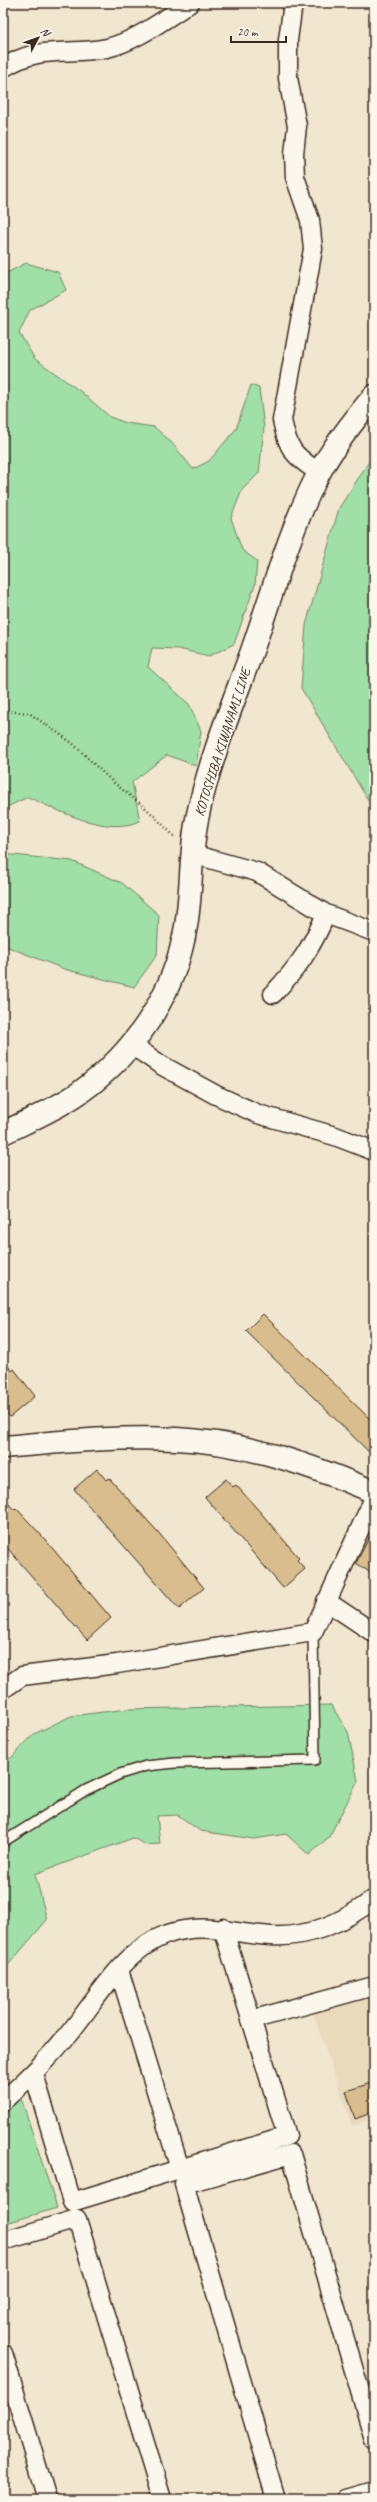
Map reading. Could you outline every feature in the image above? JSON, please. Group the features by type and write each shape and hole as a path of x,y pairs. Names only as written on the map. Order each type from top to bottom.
{"main road":[{"name":"KOTOSHIBA KIWANAMI LINE","path":"3,1133 77,1094 98,1078 132,1045 164,994 179,956 186,926 192,854 199,812 227,719 298,520 319,473 344,435 374,396"},
{"path":"3,1447 143,1438 190,1440 260,1452 317,1468 374,1492"}],"street":[{"path":"3,68 22,57 46,51 88,51 108,47 137,36 190,3"},
{"path":"293,3 288,40 288,78 297,126 294,154 295,177 310,220 312,249 282,420 287,442 301,460 319,473"},
{"path":"192,854 257,872 326,914 374,932"},
{"path":"273,994 300,965 310,950 326,914"},
{"path":"132,1045 168,1069 216,1096 258,1114 335,1136 374,1151"},
{"path":"3,1689 22,1676 139,1661 313,1632 374,1498"},
{"path":"326,1601 374,1633"},
{"path":"3,2100 34,2074 71,2032 119,1970 137,1951 165,1935 196,1929 223,1928 271,1936 301,1932 331,1926 374,1899"},
{"path":"34,2074 72,2202 287,2136 223,1928"},
{"path":"119,1970 180,2169"},
{"path":"251,2020 374,1986"},
{"path":"276,2499 184,2184 290,2154 374,2439"},
{"path":"3,2241 77,2219 162,2499"},
{"path":"3,2353 47,2499"},
{"path":"346,2499 374,2491"}],"lane":[{"path":"3,1842 86,1790 120,1774 146,1766 175,1763 315,1760 313,1632"}],"path":[{"path":"3,711 29,713 71,742 113,782 148,810 192,854"}],"shaded area":[{"path":"374,1993 374,2118 352,2126 312,2010"}],"green space":[{"path":"26,263 58,272 66,290 30,310 19,333 35,359 80,391 110,417 126,423 154,427 171,442 193,469 209,461 236,429 251,385 259,388 264,428 259,473 242,490 231,518 242,550 257,561 255,585 234,644 209,656 178,649 152,648 148,667 189,704 201,731 196,766 167,755 132,782 140,821 127,825 113,826 83,820 28,797 3,809 3,275"},
{"path":"374,454 374,810 301,688 306,625 339,508"},
{"path":"3,854 72,861 122,883 159,915 157,955 134,987 64,969 3,945"},
{"path":"331,1705 348,1732 358,1781 329,1837 309,1855 286,1834 254,1839 200,1831 178,1815 157,1816 160,1844 146,1845 133,1838 35,1874 47,1920 3,1971 3,1763 12,1757 34,1734 71,1716 127,1709"},
{"path":"19,2092 57,2208 3,2224 3,2106"}],"building":[{"path":"263,1314 374,1423 374,1457 246,1331"},
{"path":"3,1360 12,1371 14,1369 35,1396 10,1417 3,1409"},
{"path":"97,1469 106,1480 109,1478 158,1532 204,1588 179,1609 74,1489"},
{"path":"226,1479 233,1487 236,1485 261,1513 299,1558 297,1560 305,1569 283,1588 205,1497"},
{"path":"3,1497 14,1510 16,1508 42,1536 111,1618 87,1640 3,1543"},
{"path":"374,1528 374,1575 356,1563"},
{"path":"374,2082 374,2112 355,2119 346,2091"}]}
